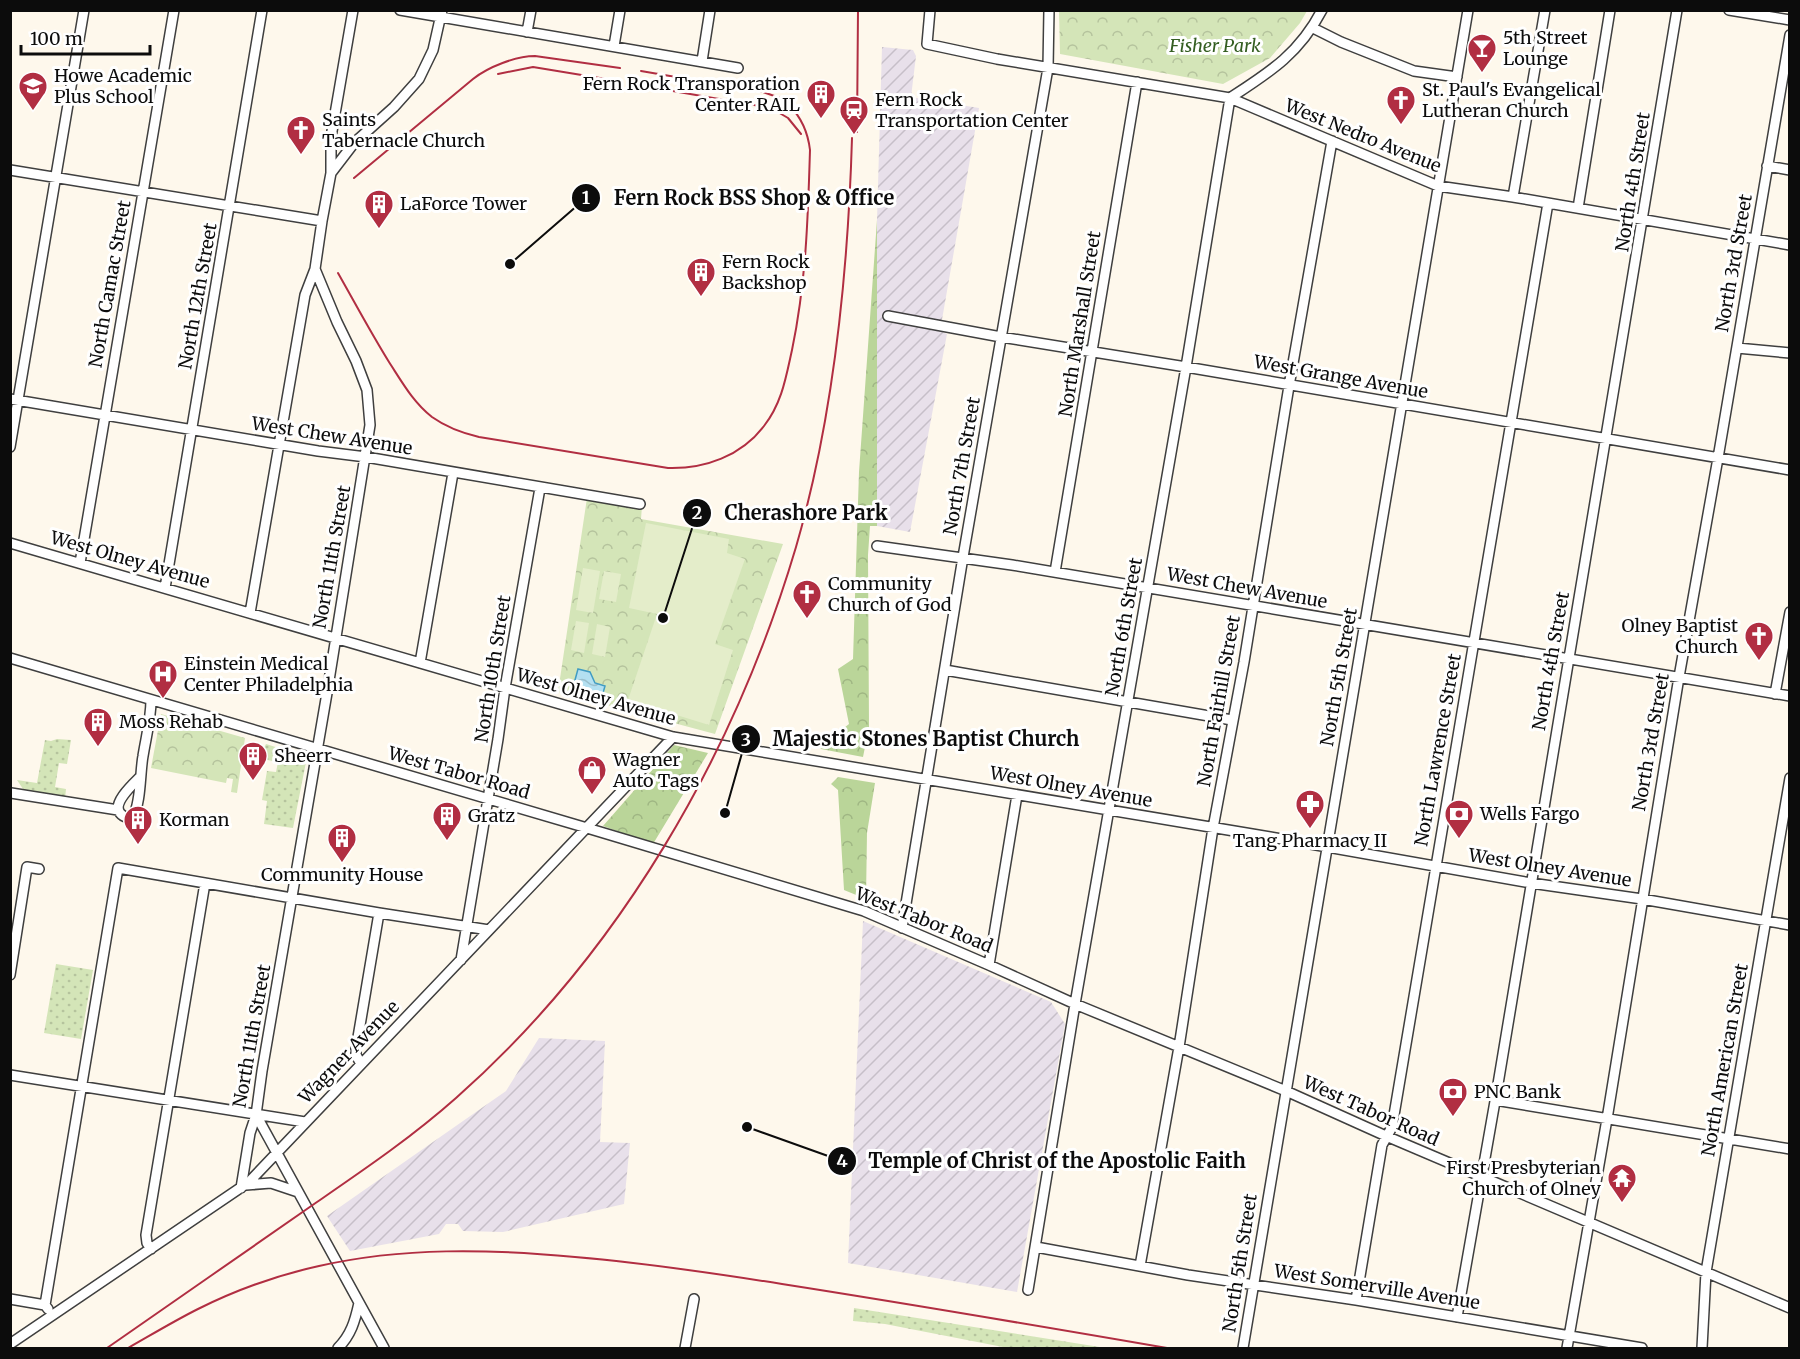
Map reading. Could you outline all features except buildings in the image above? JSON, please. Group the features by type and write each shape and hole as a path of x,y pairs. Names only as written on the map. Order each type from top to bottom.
{"street":[{"path":"10,447 14,400 56,178 84,10"},
{"name":"North Camac Street","path":"80,563 174,10"},
{"name":"North 12th Street","path":"165,588 262,10"},
{"path":"250,613 305,295 315,269 331,173 331,137 352,10"},
{"path":"399,10 441,14 527,32 738,68"},
{"path":"527,32 531,10"},
{"path":"614,46 620,10"},
{"path":"702,61 710,10"},
{"name":"West Nedro Avenue","path":"930,10 927,44 1048,68 1230,98 1438,186 1790,245"},
{"name":"North 7th Street","path":"902,928 963,557 1048,68 1049,10"},
{"path":"1230,98 1273,69 1293,52 1313,28 1322,10"},
{"name":"North 5th Street","path":"1243,1348 1468,10"},
{"path":"1513,197 1545,10"},
{"path":"1578,208 1610,10"},
{"name":"North 4th Street","path":"1457,1317 1677,10"},
{"path":"1729,10 1790,20"},
{"path":"331,173 354,143 394,107 419,79 433,50 441,14"},
{"path":"1313,28 1341,42 1414,71 1457,77"},
{"name":"North 3rd Street","path":"1567,1348 1679,677 1790,35"},
{"name":"North Marshall Street","path":"1055,572 1137,82"},
{"path":"1779,97 1790,99"},
{"name":"North 6th Street","path":"1029,1290 1075,1004 1186,367 1230,98"},
{"name":"North Fairhill Street","path":"1140,1266 1332,141"},
{"path":"1767,166 1790,170"},
{"path":"10,170 322,221"},
{"name":"North Lawrence Street","path":"1356,1300 1382,1145 1392,1127 1548,203"},
{"name":"North 11th Street","path":"243,1186 250,1133 256,1115 370,426 367,390 315,269"},
{"name":"West Grange Avenue","path":"888,316 1790,470"},
{"path":"1737,348 1790,353"},
{"name":"West Chew Avenue","path":"14,400 640,504"},
{"path":"420,663 453,473"},
{"name":"North 10th Street","path":"461,960 540,488"},
{"name":"West Olney Avenue","path":"10,543 673,737 1790,925"},
{"name":"West Chew Avenue","path":"876,546 1055,572 1790,696"},
{"path":"1775,694 1790,612"},
{"name":"West Tabor Road","path":"10,658 864,911 989,964 1075,1004 1286,1091 1790,1308"},
{"path":"945,670 1232,720"},
{"path":"10,792 118,810 120,814 131,818 136,813 151,700"},
{"name":"Wagner Avenue","path":"10,1344 243,1186 673,737"},
{"path":"118,810 120,801 140,777"},
{"name":"North American Street","path":"1702,1348 1706,1272 1790,778"},
{"path":"989,964 1017,795"},
{"path":"10,975 27,867 39,869"},
{"path":"45,1305 118,868 489,930"},
{"path":"151,1249 146,1235 205,883"},
{"path":"361,1064 356,1055 356,1049 379,913"},
{"path":"10,1075 305,1122"},
{"path":"1495,1100 1790,1149"},
{"path":"256,1115 384,1348"},
{"path":"243,1186 272,1183 298,1192"},
{"name":"West Somerville Avenue","path":"1036,1247 1642,1348"},
{"path":"10,1299 45,1305 53,1316"},
{"path":"685,1348 693,1299"},
{"path":"338,1348 349,1336 354,1326 359,1303"}],"shaded area":[{"path":"882,47 913,50 916,56 911,97 979,108 940,331 947,334 910,532 877,526 877,220"},
{"path":"863,921 1051,1002 1065,1024 1017,1292 848,1263"},
{"path":"539,1038 605,1041 600,1142 630,1143 624,1204 503,1232 463,1231 458,1224 446,1224 439,1234 350,1251 327,1216 506,1091"}],"green space":[{"name":"Fisher Park","path":"1059,10 1307,11 1300,23 1270,58 1223,84 1060,54"},
{"path":"877,220 877,526 870,526 868,555 869,727 863,757 821,749 816,733 835,735 849,724 838,669 853,659 859,472"},
{"path":"587,498 642,506 641,519 783,544 715,734 558,692"},
{"path":"646,523 729,539 727,553 745,559 715,644 733,650 709,725 628,700 657,614 629,608"},
{"path":"583,568 600,571 593,613 576,610"},
{"path":"604,571 621,574 616,602 599,599"},
{"path":"576,621 589,623 584,653 571,650"},
{"path":"597,624 610,627 605,657 592,654"},
{"path":"161,714 245,738 237,793 231,792 233,779 227,778 226,783 151,768"},
{"path":"45,740 71,740 67,764 59,763 55,787 66,789 65,799 25,792 17,780 37,783"},
{"path":"266,744 307,757 293,828 264,824 267,801 262,800 267,771 276,772 278,762 262,759"},
{"path":"674,745 708,753 653,844 603,826"},
{"path":"838,777 875,783 867,833 866,899 844,890 838,790 831,784"},
{"path":"56,964 93,970 81,1039 44,1033"},
{"path":"854,1308 1106,1348 1008,1348 885,1324 853,1321"}],"water":[{"path":"578,669 590,672 595,683 605,686 601,700 572,691"}],"railway":[{"path":"857,132 858,10"},
{"path":"354,178 473,79 502,63 535,56 620,68"},
{"path":"498,74 533,67 618,81"},
{"path":"641,71 763,92 780,98"},
{"path":"638,85 771,108 788,118 801,134"},
{"path":"338,273 382,351 408,391 425,411 449,427 479,437 668,468 695,466 721,459 755,436 770,417 783,390 797,325 807,225 810,150 803,126 789,105"},
{"path":"107,1348 370,1165 456,1098 515,1042 569,981 619,915 664,847 704,775 740,701 770,625 796,547 820,447 837,345 847,241 852,138"},
{"path":"128,1348 212,1302 288,1274 382,1255 446,1251 511,1252 575,1257 704,1272 1167,1348"}],"place":[{"name":"5th Street Lounge","path":"1482,74"},
{"name":"Howe Academic Plus School","path":"33,112"},
{"name":"Fern Rock Transporation Center RAIL","path":"821,120"},
{"name":"St. Paul's Evangelical Lutheran Church","path":"1401,126"},
{"name":"Fern Rock Transportation Center","path":"854,136"},
{"name":"Saints Tabernacle Church","path":"301,156"},
{"name":"LaForce Tower","path":"379,230"},
{"name":"Fern Rock BSS Shop & Office","path":"510,264"},
{"name":"Fern Rock Backshop","path":"701,298"},
{"name":"Cherashore Park","path":"663,618"},
{"name":"Community Church of God","path":"807,620"},
{"name":"Olney Baptist Church","path":"1759,662"},
{"name":"Einstein Medical Center Philadelphia","path":"163,700"},
{"name":"Moss Rehab","path":"98,748"},
{"name":"Sheerr","path":"253,782"},
{"name":"Wagner Auto Tags","path":"592,796"},
{"name":"Majestic Stones Baptist Church","path":"725,813"},
{"name":"Tang Pharmacy II","path":"1310,830"},
{"name":"Wells Fargo","path":"1459,840"},
{"name":"Gratz","path":"447,842"},
{"name":"Korman","path":"138,846"},
{"name":"Community House","path":"342,864"},
{"name":"PNC Bank","path":"1453,1118"},
{"name":"Temple of Christ of the Apostolic Faith","path":"747,1127"},
{"name":"First Presbyterian Church of Olney","path":"1622,1204"}]}
